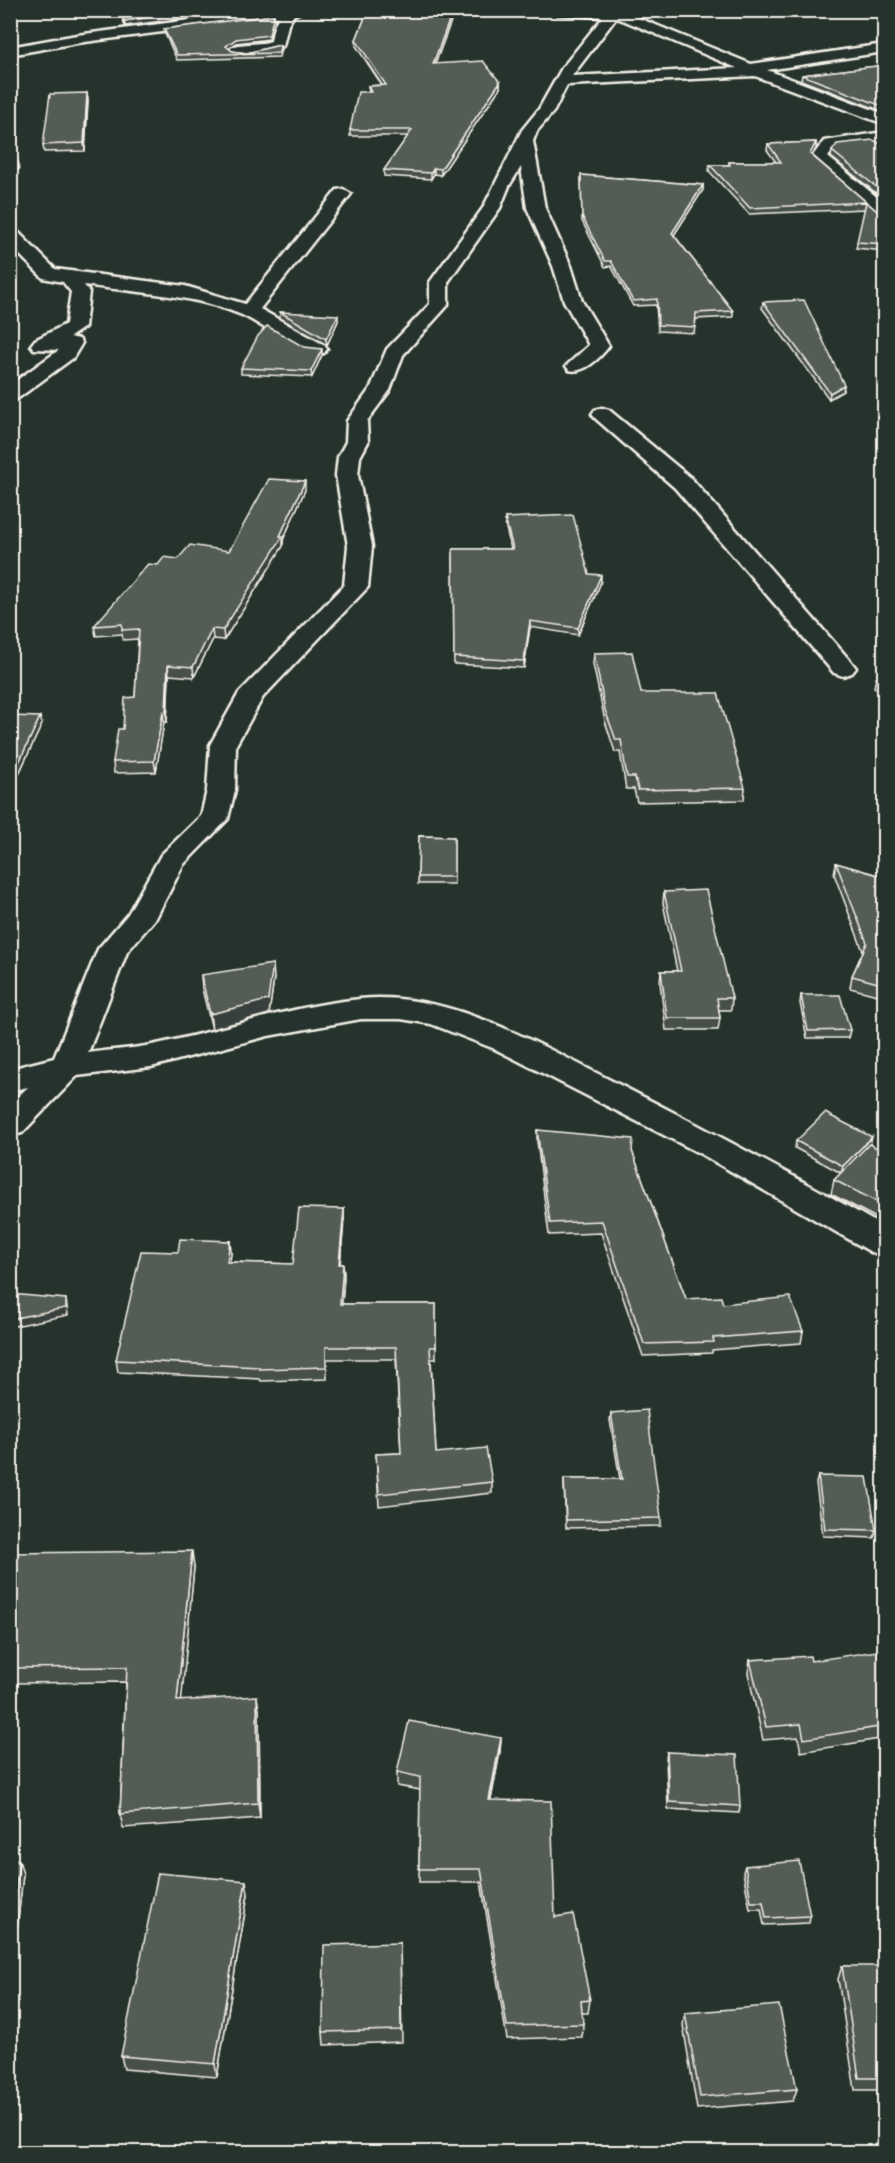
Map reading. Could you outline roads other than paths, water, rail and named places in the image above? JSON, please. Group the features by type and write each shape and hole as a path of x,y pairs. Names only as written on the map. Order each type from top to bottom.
{"street":[{"path":"557,10 612,12 652,25 754,70 885,119"},
{"path":"10,51 77,39 294,11"},
{"path":"235,50 264,49 278,44 281,25 294,11"},
{"path":"10,1125 67,1066 113,948 141,918 171,861 214,819 221,790 223,745 252,693 356,587 360,546 347,475 349,457 357,442 357,421 380,390 394,353 439,305 440,282 491,208 530,130 546,111 569,68 585,51 612,12"},
{"path":"193,25 206,39"},
{"path":"562,81 754,70 885,48"},
{"path":"885,137 830,144 819,158 885,211"},
{"path":"525,140 536,208 562,266 573,301 599,346 576,366"},
{"path":"249,311 344,194"},
{"path":"10,234 49,274"},
{"path":"20,269 185,292 249,311 317,349"},
{"path":"10,395 66,354 72,343 41,345 75,327 80,292 69,277"},
{"path":"602,414 683,483 843,668"},
{"path":"10,1080 67,1066 151,1056 268,1026 361,1009 401,1009 437,1015 506,1042 713,1146 885,1243"}]}
